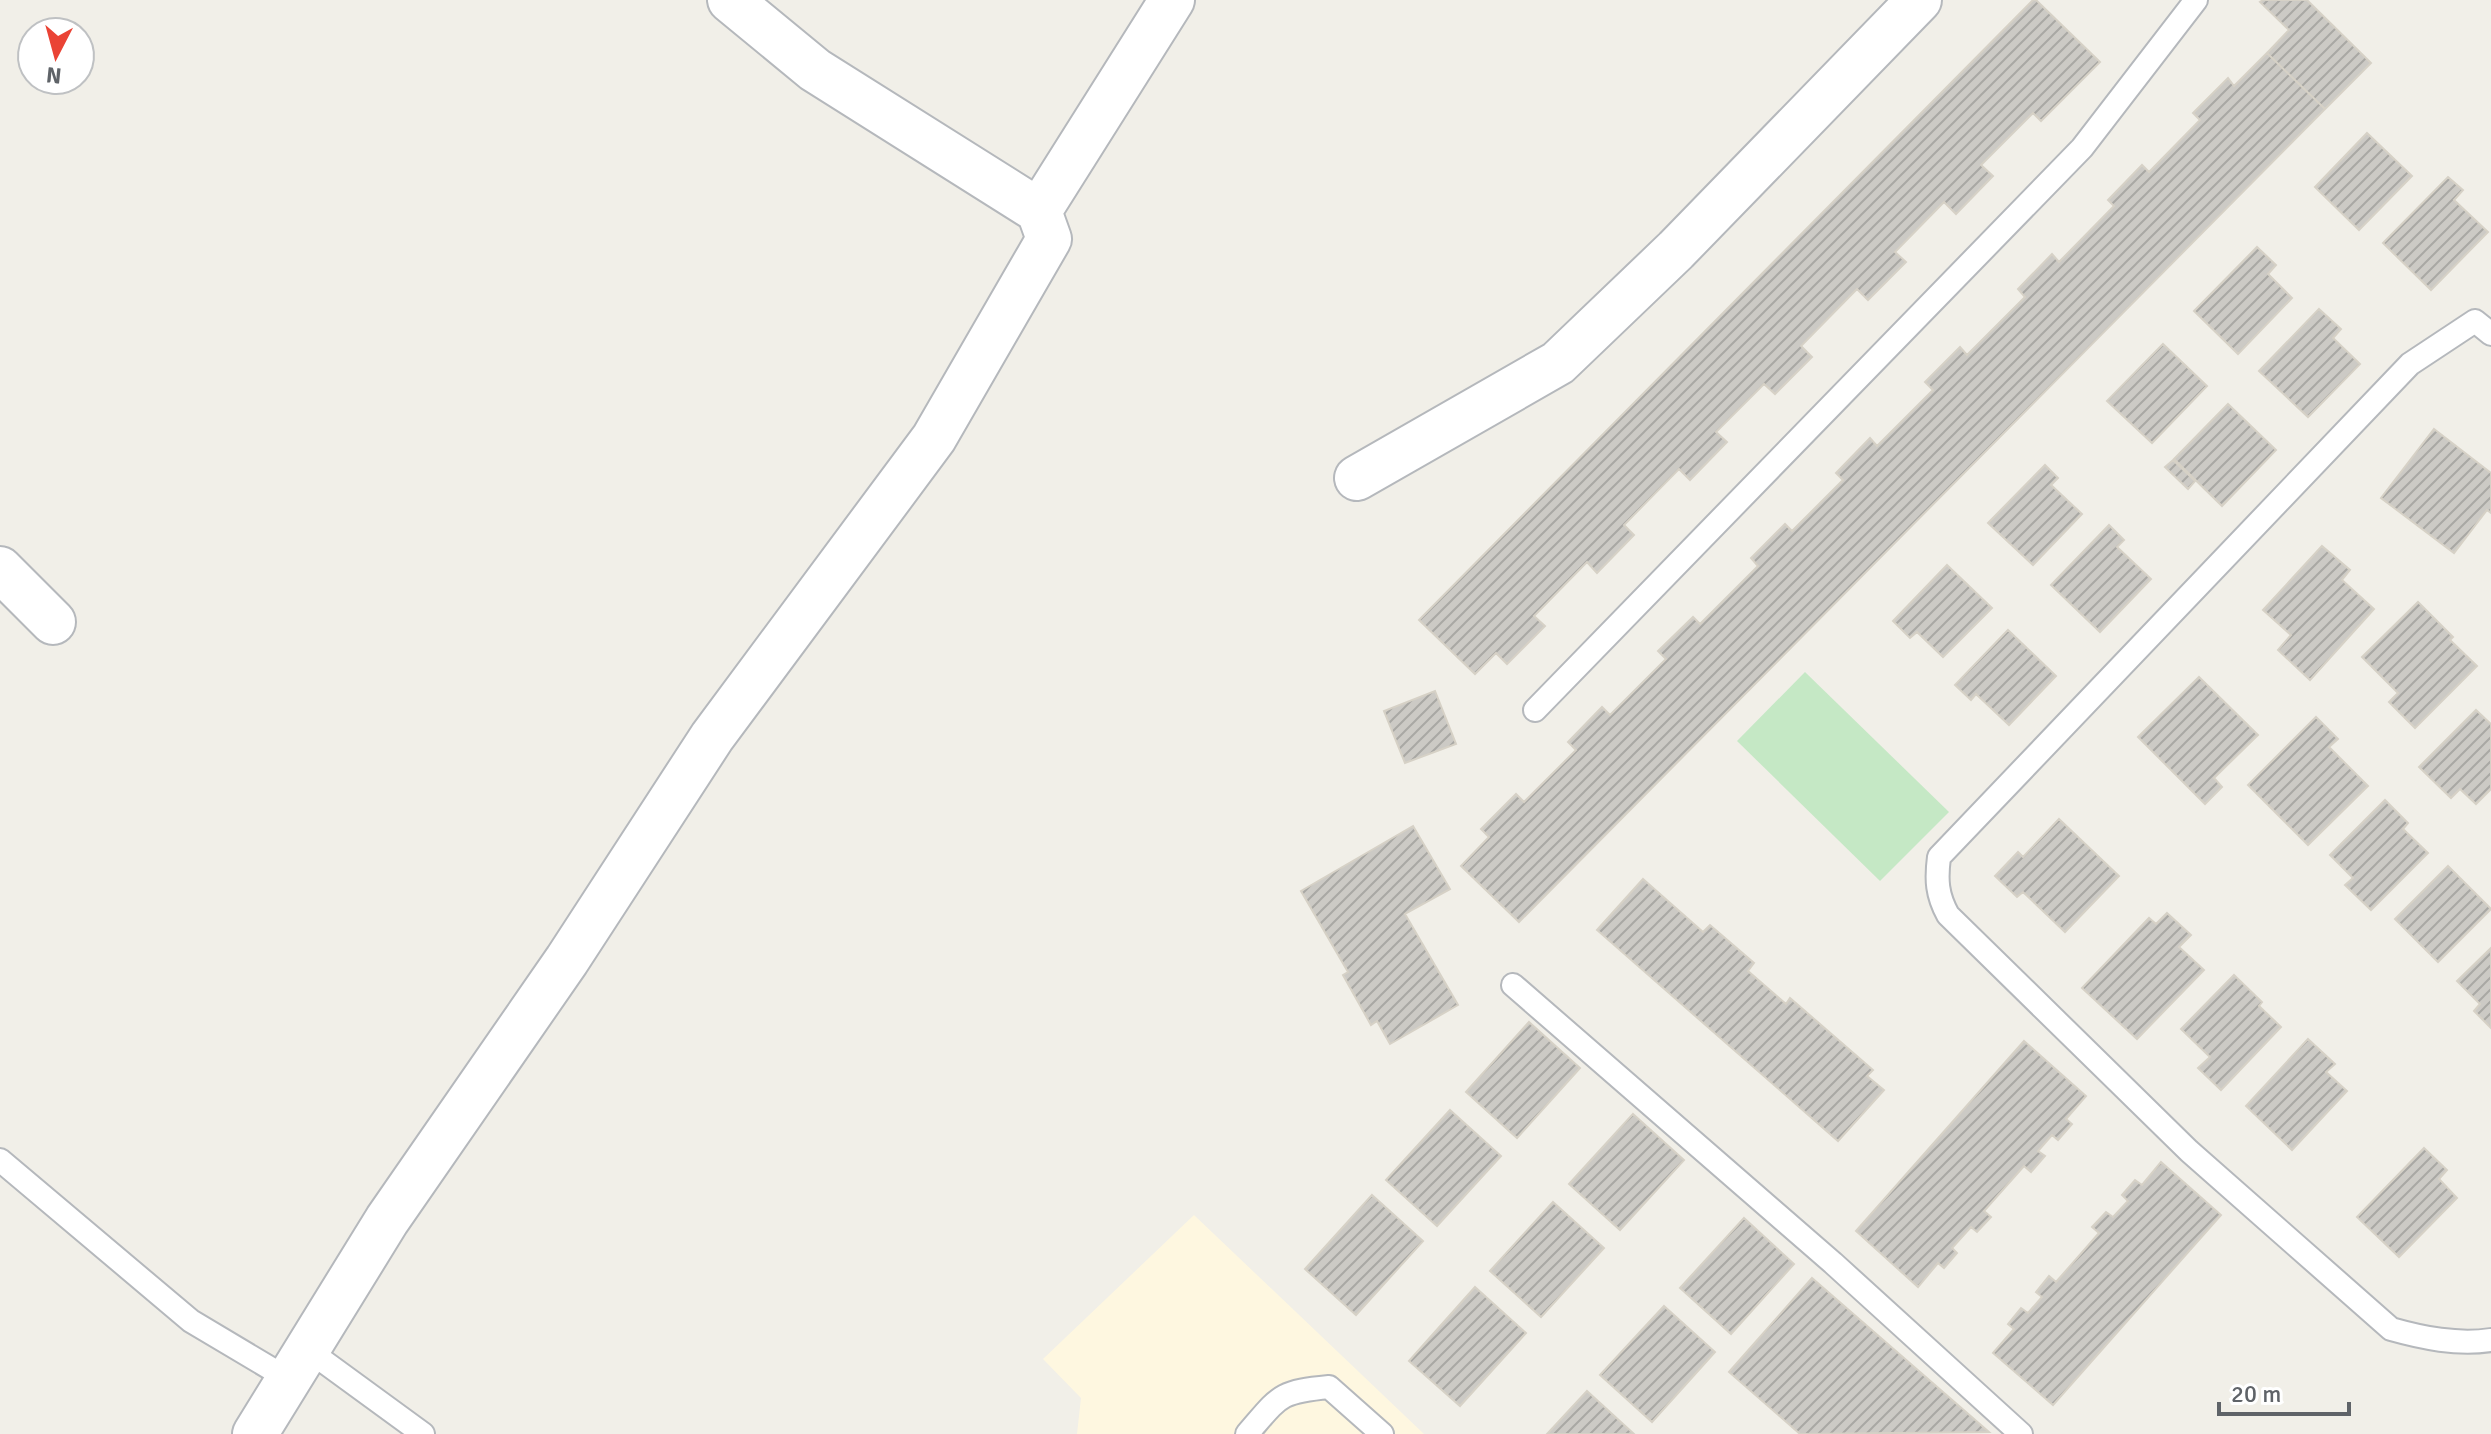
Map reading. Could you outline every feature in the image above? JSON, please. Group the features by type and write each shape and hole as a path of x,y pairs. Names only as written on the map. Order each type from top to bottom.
{"street":[{"path":"255,1434 387,1220 567,960 712,737 934,438 1049,239 1039,211 815,70 730,0"},
{"path":"1039,211 1172,0"},
{"path":"1357,478 1558,363 1676,250 1919,0"},
{"path":"0,569 53,622"}],"lane":[{"path":"1535,710 2082,148 2196,0"},
{"path":"2491,334 2475,321 2410,364 1939,857 1936,881 1939,899 1948,915 2189,1151 2391,1329 2451,1341 2491,1340"},
{"path":"1513,985 1833,1263 2021,1434"},
{"path":"0,1160 191,1321 299,1365 423,1434"},
{"path":"1247,1434 1278,1398 1298,1390 1329,1387 1382,1434"}],"shaded area":[{"path":"1194,1215 1424,1434 1077,1434 1081,1398 1043,1359"}],"green space":[{"path":"1805,672 1949,812 1880,881 1737,741"}],"building":[{"path":"2033,0 2100,62 2041,121 2033,113 1981,165 1993,176 1956,214 1944,202 1895,252 1906,262 1868,300 1857,289 1801,346 1812,357 1775,394 1764,384 1716,432 1727,442 1690,480 1679,469 1624,525 1634,535 1597,573 1587,562 1534,616 1545,626 1507,664 1496,653 1475,674 1419,620"},
{"path":"2307,0 2371,63 2325,109 2267,53 2289,30 2260,2"},
{"path":"2267,53 2325,109 1519,922 1461,866 1489,837 1481,829 1516,794 1524,802 1576,750 1568,742 1602,707 1610,715 1666,659 1658,651 1693,617 1700,624 1758,566 1751,558 1785,524 1792,531 1843,480 1836,473 1870,438 1877,446 1933,390 1925,382 1960,347 1967,355 2025,297 2018,289 2052,254 2059,262 2114,206 2108,200 2142,165 2149,172 2200,120 2193,113 2228,78 2234,86"},
{"path":"2367,133 2412,176 2359,230 2315,187"},
{"path":"2448,177 2463,190 2454,200 2488,232 2431,290 2383,243"},
{"path":"2257,247 2276,265 2268,274 2292,298 2238,354 2194,311"},
{"path":"2319,309 2341,329 2333,338 2360,364 2308,417 2259,371"},
{"path":"2163,344 2207,386 2152,443 2107,401"},
{"path":"2228,404 2276,450 2222,506 2174,459"},
{"path":"2434,429 2491,473 2491,513 2487,510 2454,553 2381,498"},
{"path":"2173,460 2195,481 2188,489 2165,467"},
{"path":"2045,465 2058,478 2051,485 2082,514 2033,565 1988,523"},
{"path":"2109,525 2124,540 2117,547 2151,579 2100,632 2051,585"},
{"path":"2322,546 2350,570 2342,580 2374,609 2310,680 2278,650 2291,635 2263,610"},
{"path":"1947,565 1992,608 1943,657 1917,632 1910,638 1893,621"},
{"path":"2418,602 2477,666 2415,728 2389,702 2398,693 2362,657"},
{"path":"2008,630 2056,676 2009,725 1976,694 1971,700 1955,685"},
{"path":"2199,677 2258,735 2214,778 2222,787 2205,804 2138,737"},
{"path":"1435,691 1456,744 1405,763 1384,711"},
{"path":"2476,710 2491,724 2491,789 2476,804 2460,789 2451,798 2419,767"},
{"path":"2316,717 2338,739 2329,747 2368,786 2308,845 2248,785"},
{"path":"2385,800 2408,823 2403,829 2428,853 2371,910 2345,885 2353,878 2330,855"},
{"path":"2059,819 2119,876 2065,932 2023,892 2017,897 1995,876 2018,852 2023,857"},
{"path":"1413,826 1450,889 1405,914 1458,1005 1390,1044 1377,1021 1371,1025 1343,975 1348,972 1301,891"},
{"path":"2448,866 2491,909 2438,962 2395,919"},
{"path":"1643,879 1703,932 1710,925 1754,963 1748,971 1786,1004 1790,998 1873,1070 1867,1076 1884,1090 1838,1141 1597,930"},
{"path":"2167,913 2191,935 2179,947 2204,970 2137,1039 2082,988 2149,918 2156,924"},
{"path":"2491,948 2491,1028 2474,1011 2480,1004 2457,981"},
{"path":"2234,975 2262,1002 2259,1006 2281,1027 2221,1090 2198,1068 2210,1057 2181,1029"},
{"path":"1529,1022 1580,1068 1517,1138 1466,1092"},
{"path":"2308,1039 2335,1064 2326,1072 2347,1091 2292,1150 2246,1106"},
{"path":"2024,1041 2086,1096 2066,1119 2072,1124 2058,1140 2052,1135 2038,1151 2045,1156 2031,1172 2024,1166 1984,1211 1991,1217 1977,1232 1971,1227 1952,1248 1957,1253 1944,1268 1938,1263 1918,1287 1856,1231"},
{"path":"1450,1110 1501,1156 1437,1226 1386,1180"},
{"path":"1633,1114 1684,1160 1620,1230 1569,1184"},
{"path":"2424,1148 2447,1170 2439,1179 2457,1198 2399,1257 2357,1217"},
{"path":"2161,1162 2221,1215 2053,1405 1993,1353 2014,1329 2008,1324 2021,1308 2028,1313 2042,1297 2036,1292 2049,1276 2056,1282 2099,1233 2092,1227 2106,1212 2113,1217 2128,1201 2122,1195 2135,1180 2142,1185"},
{"path":"1372,1195 1423,1241 1356,1315 1305,1269"},
{"path":"1553,1202 1604,1248 1541,1317 1490,1271"},
{"path":"1744,1218 1794,1264 1731,1334 1680,1288"},
{"path":"1812,1278 1989,1432 1800,1434 1729,1372"},
{"path":"1475,1287 1526,1333 1460,1406 1409,1361"},
{"path":"1664,1306 1715,1352 1652,1422 1600,1375"},
{"path":"1587,1391 1634,1434 1547,1434"}]}
